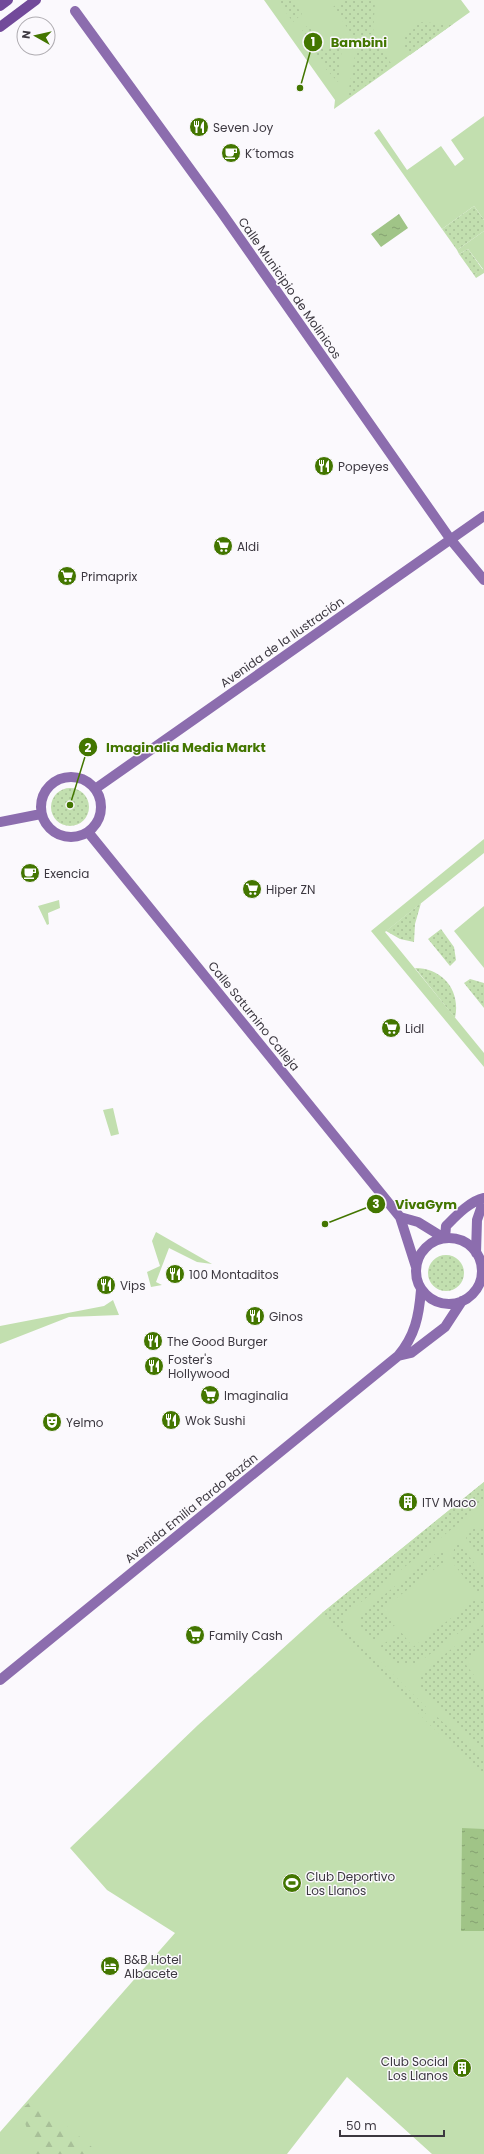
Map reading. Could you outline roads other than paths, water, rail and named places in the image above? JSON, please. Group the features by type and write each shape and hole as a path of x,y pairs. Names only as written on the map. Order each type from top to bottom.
{"main road":[{"path":"0,6 8,0"},
{"path":"0,27 36,0"}],"street":[{"name":"Calle Municipio de Molinicos","path":"75,11 226,218 451,540 484,580"},
{"name":"Avenida de la Ilustración","path":"95,789 484,516"},
{"path":"65,777 73,777 86,781 95,789 101,808 99,817 88,832 72,837 60,835 49,828 41,814 41,802 45,790 54,782 65,777"},
{"path":"0,822 41,814"},
{"name":"Calle Saturnino Calleja","path":"88,832 400,1217 416,1267"},
{"path":"445,1238 446,1226 455,1217 479,1200 484,1199"},
{"path":"476,1253 462,1240 445,1238 435,1241 425,1248 418,1259 416,1267 418,1283 421,1290 435,1301 444,1304 462,1301 476,1290 482,1271 476,1253 478,1220 484,1199"},
{"path":"400,1217 418,1222 445,1238"},
{"name":"Avenida Emilia Pardo Bazán","path":"0,1680 398,1356 412,1336 419,1316 421,1290"},
{"name":"Avenida Emilia Pardo Bazán","path":"398,1356 411,1353 445,1328 462,1301"}],"water":[{"path":"399,214 408,228 381,247 371,234"},
{"path":"462,1828 484,1829 484,1931 461,1931"}],"place":[{"name":"Bambini","path":"300,88"},
{"name":"Seven Joy","path":"199,127"},
{"name":"K´tomas","path":"231,153"},
{"name":"Popeyes","path":"324,466"},
{"name":"Aldi","path":"223,546"},
{"name":"Primaprix","path":"67,576"},
{"name":"Imaginalia Media Markt","path":"70,805"},
{"name":"Exencia","path":"30,873"},
{"name":"Hiper ZN","path":"252,889"},
{"name":"Lidl","path":"391,1028"},
{"name":"VivaGym","path":"325,1224"},
{"name":"100 Montaditos","path":"175,1274"},
{"name":"Vips","path":"106,1285"},
{"name":"Ginos","path":"255,1316"},
{"name":"The Good Burger","path":"153,1341"},
{"name":"Foster's Hollywood","path":"154,1366"},
{"name":"Imaginalia","path":"210,1395"},
{"name":"Wok Sushi","path":"171,1420"},
{"name":"Yelmo","path":"52,1422"},
{"name":"ITV Maco","path":"408,1502"},
{"name":"Family Cash","path":"195,1635"},
{"name":"Club Deportivo Los Llanos","path":"292,1883"},
{"name":"B&B Hotel Albacete","path":"110,1966"},
{"name":"Club Social Los Llanos","path":"462,2068"}]}
